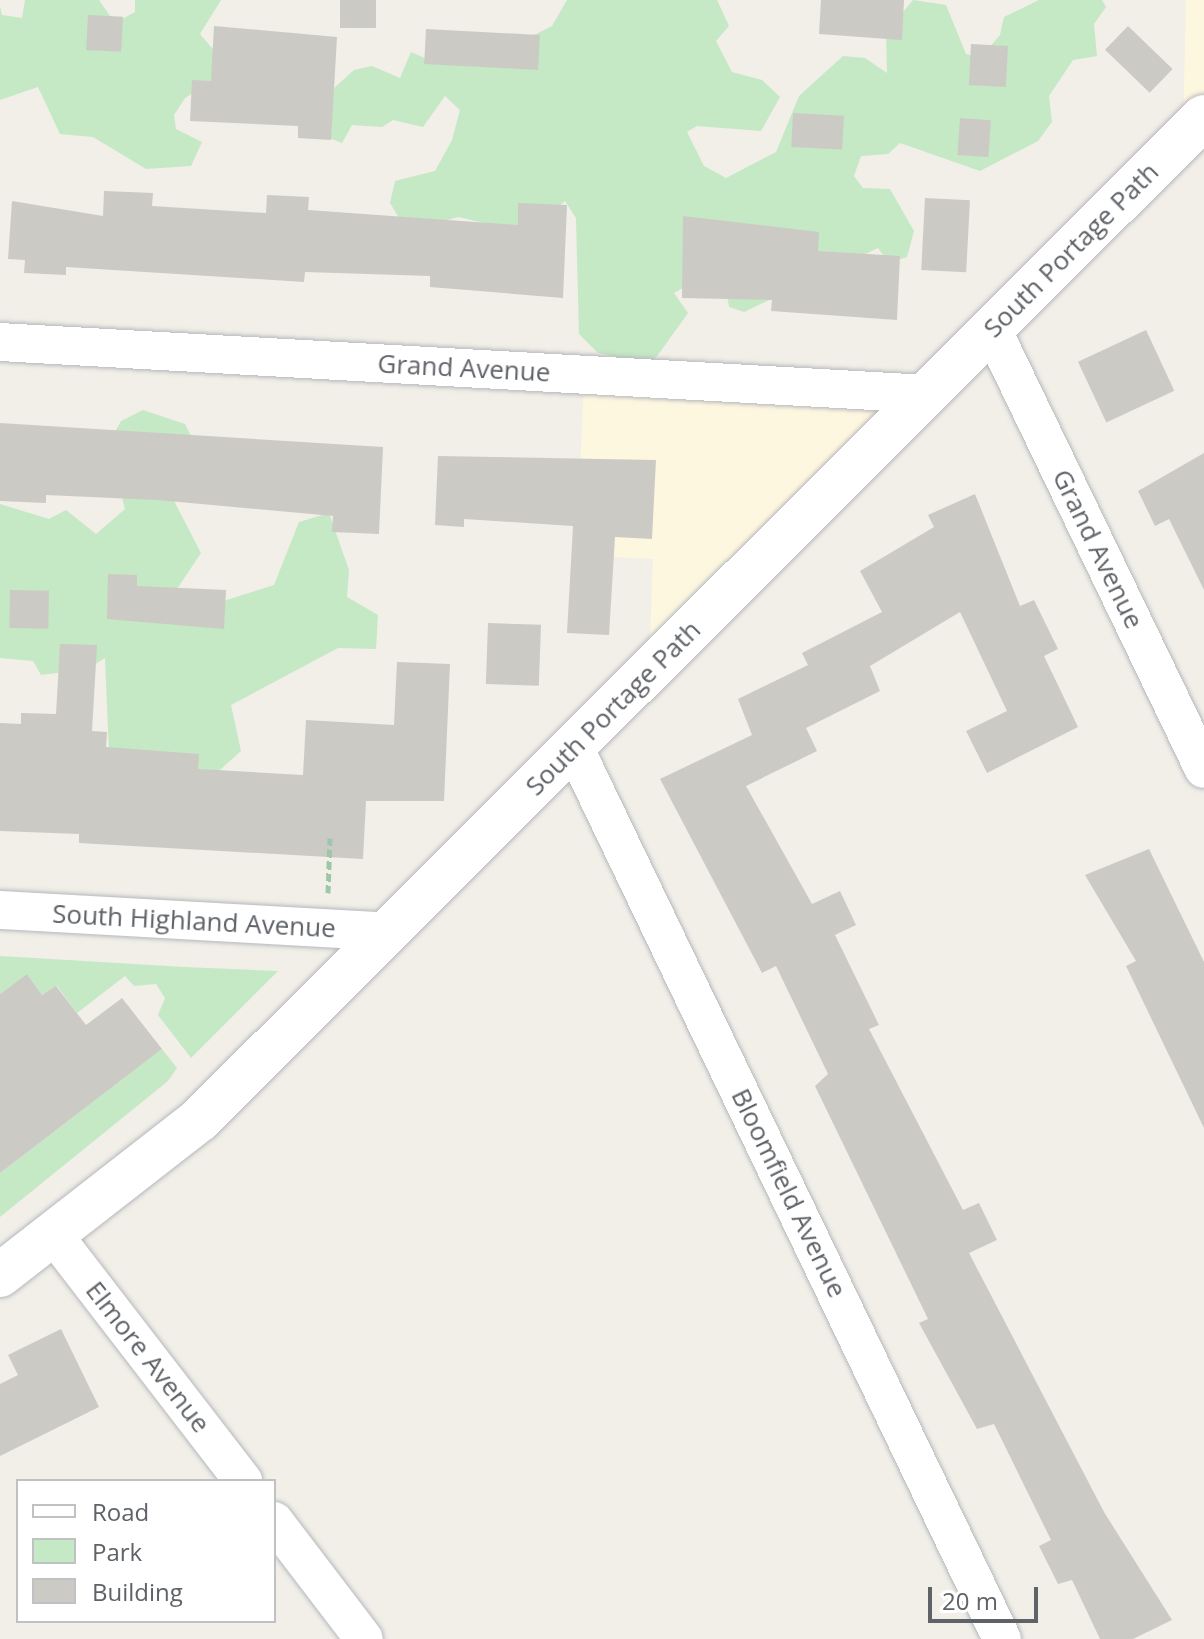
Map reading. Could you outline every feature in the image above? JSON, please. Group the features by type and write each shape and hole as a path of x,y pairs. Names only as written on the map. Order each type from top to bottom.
{"main road":[{"name":"South Portage Path","path":"0,1275 199,1120 1204,117"}],"street":[{"name":"Grand Avenue","path":"992,329 1204,769"},
{"name":"Grand Avenue","path":"0,342 927,394"},
{"name":"Bloomfield Avenue","path":"574,747 1002,1639"},
{"name":"South Highland Avenue","path":"0,910 388,932"},
{"name":"Elmore Avenue","path":"53,1234 241,1479"},
{"path":"276,1524 364,1639"}],"path":[{"path":"328,894 330,838"}],"shaded area":[{"path":"1186,0 1204,0 1204,117 1183,138"},
{"path":"584,375 927,394 649,672 653,559 577,555"}],"green space":[{"path":"25,0 99,0 115,23 135,12 135,0 221,0 200,34 218,55 223,75 185,98 174,115 176,129 202,142 191,166 146,169 93,137 60,134 38,87 0,100 0,6 2,15 22,18"},
{"path":"567,0 717,0 729,26 716,41 732,72 762,80 780,97 761,131 697,126 687,132 704,166 726,178 776,152 799,96 843,56 865,58 887,73 886,33 913,0 946,5 966,54 981,57 1000,35 1004,17 1039,0 1102,0 1106,7 1094,24 1097,56 1073,60 1049,96 1052,122 1038,141 980,171 900,143 888,154 861,156 854,176 863,188 890,189 914,231 907,257 889,263 878,248 744,312 729,307 726,287 692,283 674,293 688,313 655,359 626,359 598,353 579,334 576,218 565,201 528,233 458,217 426,226 401,221 390,203 395,181 435,171 452,140 460,110 445,96 423,127 393,120 382,127 352,125 342,143 329,138 333,89 354,70 372,66 400,78 411,52 429,60 520,42 552,26"},
{"path":"143,410 185,424 198,450 172,497 201,553 177,589 217,603 274,585 299,522 329,513 349,570 347,597 378,615 376,649 338,648 231,705 241,751 211,778 109,754 105,658 88,669 41,675 33,661 0,658 0,504 49,519 66,510 96,534 125,509 108,445 121,421"},
{"path":"0,956 278,971 191,1058 158,1015 165,998 156,984 134,986 125,976 77,1013 57,986 42,995 27,974 0,994"},
{"path":"162,1049 177,1068 168,1081 0,1217 0,1173"}],"building":[{"path":"340,0 376,0 376,28 340,28"},
{"path":"821,0 904,0 902,40 819,34"},
{"path":"88,15 123,17 121,52 86,50"},
{"path":"214,26 337,37 331,140 298,138 298,126 190,121 192,80 211,81"},
{"path":"1128,26 1173,69 1150,93 1105,50"},
{"path":"426,29 540,35 538,70 424,64"},
{"path":"971,44 1008,46 1006,87 969,85"},
{"path":"793,113 844,116 842,150 791,147"},
{"path":"960,118 991,120 988,157 957,155"},
{"path":"104,191 153,193 152,206 266,213 267,195 309,197 308,210 518,225 518,203 567,205 563,298 430,287 430,276 305,272 304,282 66,267 66,275 24,273 25,260 8,259 12,201 103,216"},
{"path":"925,198 970,200 966,272 921,270"},
{"path":"683,216 819,232 818,251 900,256 897,320 771,311 772,300 682,298"},
{"path":"1146,330 1174,391 1106,422 1078,362"},
{"path":"0,423 383,447 379,534 332,532 333,516 157,500 46,495 46,503 0,501"},
{"path":"1204,453 1204,590 1169,519 1155,526 1138,491"},
{"path":"438,456 656,460 652,539 615,537 609,635 567,633 573,526 464,519 464,527 435,525"},
{"path":"975,494 1020,606 1034,600 1058,649 1044,656 1078,727 987,773 966,731 1007,711 960,612 870,666 880,691 806,728 817,751 746,786 812,904 840,891 856,925 835,935 879,1025 869,1029 963,1210 979,1203 997,1240 969,1253 1104,1512 1172,1620 1133,1639 1100,1639 1072,1580 1058,1584 1039,1546 1051,1540 994,1424 977,1429 919,1323 928,1319 815,1086 828,1074 776,966 762,973 660,779 752,735 738,699 808,665 802,653 882,612 860,571 934,527 928,515"},
{"path":"108,574 137,575 137,586 226,590 224,629 107,619"},
{"path":"10,590 49,591 48,629 9,628"},
{"path":"488,623 541,625 539,686 486,684"},
{"path":"60,644 97,645 92,731 107,732 106,747 199,754 198,769 303,775 306,720 394,725 397,662 450,664 444,801 366,801 363,859 79,843 79,834 0,831 0,723 21,724 21,713 56,714"},
{"path":"1149,849 1204,962 1204,1128 1126,966 1136,961 1085,875"},
{"path":"27,974 42,995 56,986 86,1025 122,998 162,1049 0,1173 0,994"},
{"path":"61,1329 99,1407 0,1456 0,1384 18,1375 8,1355"}]}
